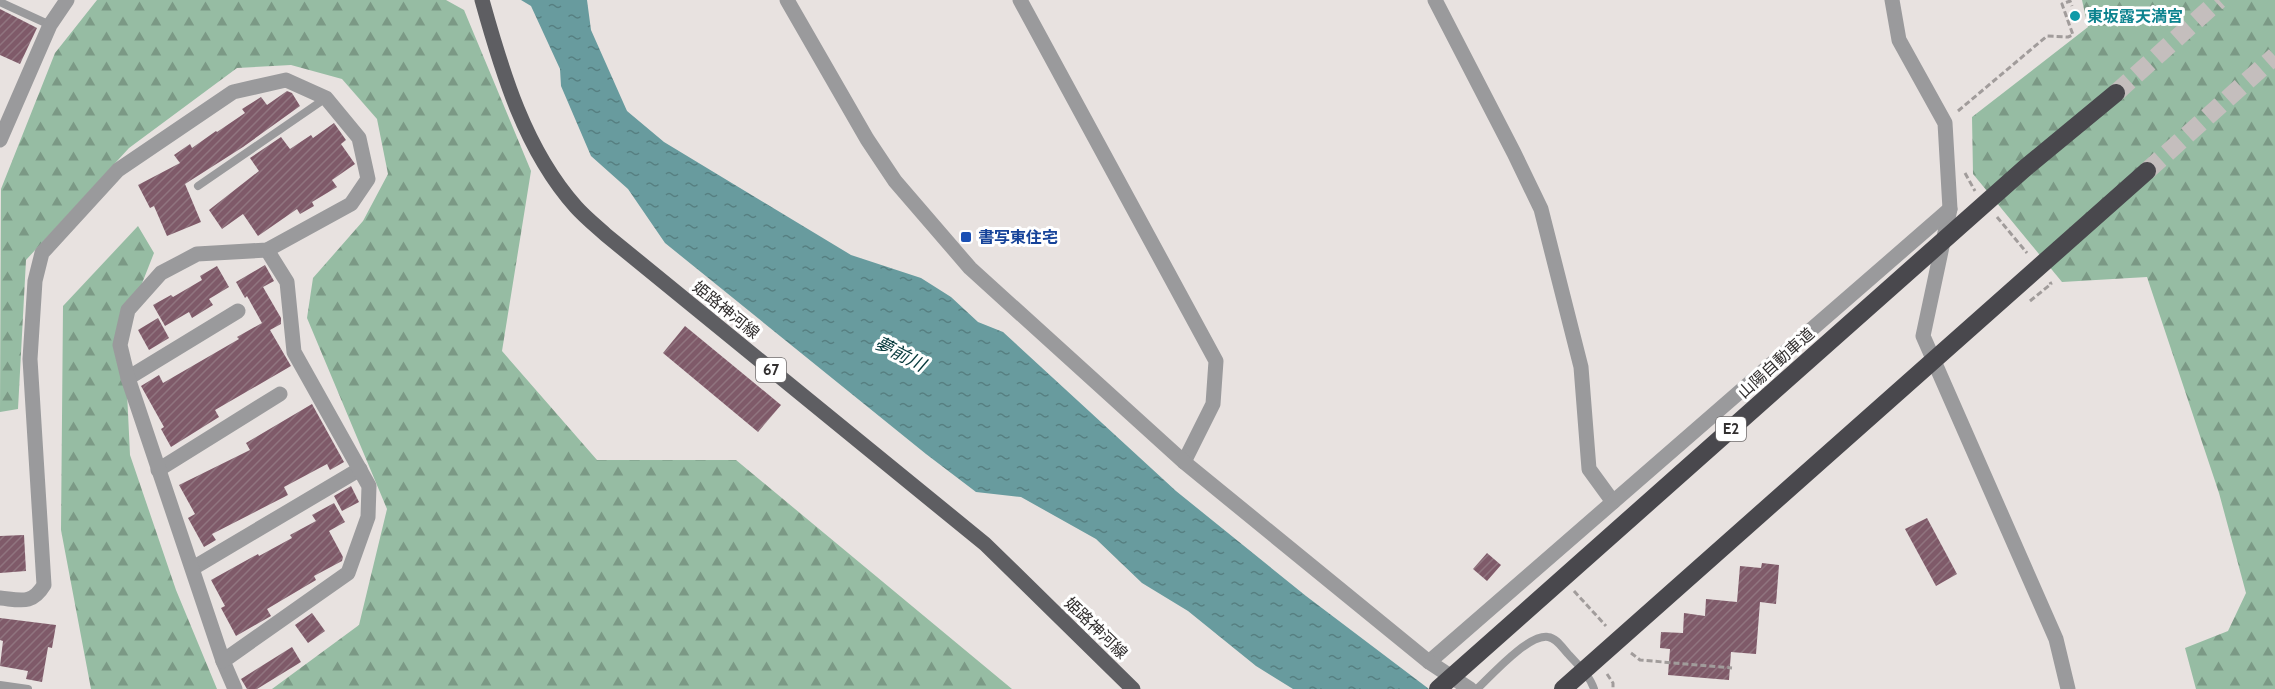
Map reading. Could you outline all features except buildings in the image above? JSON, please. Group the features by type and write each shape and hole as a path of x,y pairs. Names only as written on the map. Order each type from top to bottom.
{"highway":[{"name":"山陽自動車道","path":"1438,689 2024,169 2116,93"},
{"path":"1563,689 2075,233 2148,171"}],"main road":[{"name":"姫路神河線","path":"482,0 499,62 524,126 551,174 576,207 606,235 985,544 1133,689"}],"street":[{"path":"0,140 50,25 67,0"},
{"path":"787,0 867,139 895,181 927,221 970,268 1184,462 1429,662 1470,689"},
{"path":"1020,0 1216,361 1213,404 1184,462"},
{"path":"1435,0 1514,153 1540,209 1581,367 1590,469 1612,502"},
{"path":"1892,0 1899,40 1945,123 1950,209 1923,336 2056,639 2068,689"},
{"path":"0,598 28,601 38,594 44,585 30,359 35,281 42,253 118,170 233,92 286,80 327,98 359,138 368,179 351,204 267,250 197,254 161,273 128,310 120,345 128,378 158,470 223,661 235,689"},
{"path":"1429,662 1950,209"},
{"path":"223,661 348,573 368,517 369,486 294,352 287,282 267,250"},
{"path":"128,378 238,311"},
{"path":"158,470 280,394"},
{"path":"193,568 360,469"}],"lane":[{"path":"0,2 50,25"},
{"path":"198,186 327,98"},
{"path":"1477,689 1528,642 1540,637 1548,637 1559,644 1588,677 1594,689"},
{"path":"0,685 28,689"}],"path":[{"path":"2047,36 2068,38 2073,34 2062,4 2070,1 2072,6"}],"green space":[{"path":"97,0 446,0 464,10 531,171 502,351 597,460 736,460 1012,689 272,689 359,625 387,509 307,318 313,278 363,221 388,174 377,119 342,79 291,65 237,68 129,148 26,260 18,409 0,412 1,189 55,53"},
{"path":"2082,0 2275,0 2275,689 2196,689 2185,648 2228,631 2246,593 2219,493 2147,277 2062,282 1973,174 1972,117 2088,27"},
{"path":"138,226 154,253 124,329 130,455 176,590 217,689 91,689 61,530 63,306"}],"water":[{"name":"夢前川","path":"521,0 587,0 591,30 627,111 664,142 851,255 921,278 951,297 978,322 1003,332 1176,491 1306,596 1429,689 1293,689 1256,666 1188,611 1142,583 1096,539 1021,497 976,492 665,243 628,189 591,156 561,86 560,69 531,6"}],"tunnel":[{"path":"2116,93 2219,0"},
{"path":"2147,171 2275,56"}],"place":[{"name":"東坂露天満宮","path":"2075,16"},
{"name":"書写東住宅","path":"966,237"}]}
